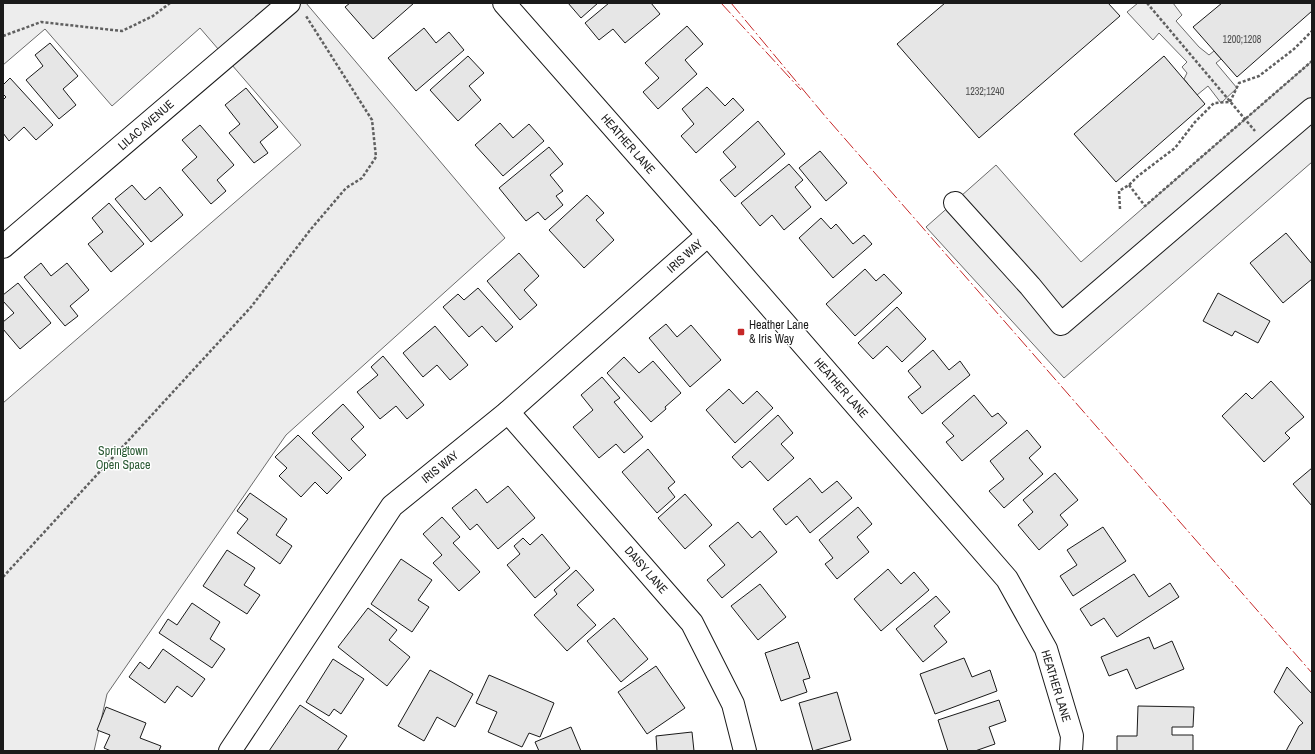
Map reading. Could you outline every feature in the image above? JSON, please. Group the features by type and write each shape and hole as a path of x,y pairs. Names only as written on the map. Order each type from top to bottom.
{"street":[{"name":"HEATHER LANE","path":"504,3 1007,579 1046,649 1072,736 1071,751"},
{"name":"LILAC AVENUE","path":"3,247 297,9"},
{"path":"955,203 1030,286 1061,324 1312,109"},
{"name":"IRIS WAY","path":"230,751 392,506 508,412 708,235"},
{"name":"DAISY LANE","path":"508,412 692,623 733,704 745,751"}],"path":[{"path":"3,36 41,22 122,31 153,16 170,3"},
{"path":"1147,3 1244,119 1269,146"},
{"path":"3,577 251,307 310,229 346,188 362,178 376,158 372,120 297,9"},
{"path":"1230,102 1239,83 1259,76 1294,49 1312,31"},
{"path":"1129,185 1145,206 1312,61"},
{"path":"1120,209 1118,191 1129,185 1138,176 1175,148 1195,122 1214,103 1230,102"}],"shaded area":[{"name":"Springtown Open Space","path":"3,3 306,3 505,238 286,435 107,694 94,751 3,751 3,403 301,145 200,28 112,106 45,29 3,65"},
{"path":"1138,3 1173,3 1182,15 1176,21 1199,47 1209,55 1214,51 1221,59 1216,63 1237,88 1221,103 1208,86 1197,95 1184,79 1187,73 1182,67 1187,62 1159,33 1153,40 1127,12"},
{"path":"1312,61 1312,162 1064,378 926,227 996,165 1081,262"}],"building":[{"path":"350,3 414,3 373,39 345,7"},
{"path":"568,3 598,3 581,18"},
{"path":"609,3 651,3 660,14 625,43 613,29 599,40 585,23"},
{"path":"945,3 1108,3 1120,16 979,138 897,44"},
{"path":"1222,3 1312,3 1312,11 1237,77 1193,27"},
{"path":"687,26 703,44 685,60 697,74 658,109 643,92 659,78 645,63"},
{"path":"424,28 436,43 449,32 464,50 416,91 388,58"},
{"path":"50,43 78,76 63,89 76,105 59,119 26,80 43,66 35,55"},
{"path":"468,56 484,73 469,86 481,100 458,121 430,90"},
{"path":"1164,56 1205,104 1116,182 1074,134"},
{"path":"10,78 53,125 36,140 24,127 9,141 3,133 3,100 6,97 3,94 3,85"},
{"path":"707,87 725,106 733,98 744,110 696,153 681,136 694,124 682,109"},
{"path":"246,88 278,127 260,142 268,153 254,163 229,133 240,124 225,105"},
{"path":"758,121 785,154 735,197 720,180 736,167 723,152"},
{"path":"500,123 513,138 529,124 544,141 503,176 475,145"},
{"path":"200,125 234,165 217,180 226,191 211,204 182,170 197,157 182,140"},
{"path":"549,147 563,164 550,175 563,191 556,196 563,205 545,220 538,212 526,221 499,188"},
{"path":"820,151 847,183 826,201 799,168"},
{"path":"789,164 803,180 795,187 811,207 784,230 772,215 760,226 741,203"},
{"path":"132,185 145,200 160,187 183,215 151,242 115,199"},
{"path":"587,195 604,213 596,220 614,240 584,268 549,230"},
{"path":"109,203 144,244 111,272 88,244 103,232 92,218"},
{"path":"821,218 831,229 836,224 853,244 864,235 872,244 833,278 799,238"},
{"path":"1286,233 1312,264 1312,279 1283,303 1250,263"},
{"path":"519,253 539,276 524,290 537,305 520,320 487,281"},
{"path":"41,263 51,276 67,263 89,290 70,306 78,316 65,326 24,277"},
{"path":"865,269 876,281 884,274 902,293 855,336 826,304"},
{"path":"18,283 51,323 20,349 3,329 3,322 14,313 3,301 3,295"},
{"path":"478,288 513,327 496,342 482,326 469,337 443,307 458,294 464,300"},
{"path":"1218,293 1270,321 1258,343 1235,331 1232,336 1203,321"},
{"path":"897,307 926,339 902,362 887,346 873,359 858,343"},
{"path":"666,324 677,337 691,325 721,360 690,387 649,338"},
{"path":"435,326 468,365 450,380 437,365 423,377 403,353"},
{"path":"933,350 949,370 960,361 970,375 922,414 908,397 921,387 908,371"},
{"path":"383,356 424,405 407,419 396,406 380,419 357,392 378,375 371,367"},
{"path":"624,357 639,373 653,361 681,393 651,422 607,373"},
{"path":"602,377 620,398 614,402 643,437 624,453 616,444 599,458 573,427 593,410 581,395"},
{"path":"1271,381 1304,417 1285,433 1290,438 1264,462 1222,416 1246,393 1252,399"},
{"path":"729,389 743,404 757,391 773,408 735,443 706,410"},
{"path":"974,395 992,417 998,413 1007,423 962,461 946,442 954,436 942,423"},
{"path":"343,404 364,427 351,439 366,455 349,471 312,433"},
{"path":"778,415 793,433 781,444 794,458 768,481 750,461 742,468 732,457"},
{"path":"1027,430 1041,447 1029,458 1043,474 1004,508 989,491 1004,479 990,461"},
{"path":"298,435 342,478 327,494 315,482 301,497 279,476 287,468 275,457"},
{"path":"648,449 675,482 668,488 675,497 657,513 622,472"},
{"path":"1312,468 1312,506 1293,484"},
{"path":"1055,473 1078,500 1060,515 1068,525 1039,550 1018,525 1033,512 1023,500"},
{"path":"810,478 822,493 837,481 852,498 810,533 797,516 786,525 773,509"},
{"path":"508,486 535,518 498,549 477,524 470,530 452,508 476,489 487,503"},
{"path":"250,493 287,519 276,535 292,546 280,564 237,533 248,519 237,511"},
{"path":"685,494 712,525 685,549 658,518"},
{"path":"858,507 872,524 857,537 869,552 837,579 825,564 833,558 819,540"},
{"path":"442,517 460,537 453,543 480,572 459,591 433,563 442,555 423,534"},
{"path":"738,522 752,538 760,531 777,552 722,598 707,580 725,565 709,546"},
{"path":"1103,527 1126,561 1073,596 1060,576 1077,565 1067,550"},
{"path":"542,534 570,568 535,598 507,565 520,554 514,546 523,538 530,545"},
{"path":"227,550 255,568 244,585 260,595 247,614 203,586"},
{"path":"401,559 432,580 418,600 429,607 412,632 371,604"},
{"path":"888,569 901,584 914,572 929,590 881,631 854,599"},
{"path":"576,570 594,590 577,605 596,625 567,651 534,615 557,594 554,590"},
{"path":"1134,574 1149,597 1170,583 1179,597 1117,637 1104,618 1091,626 1080,609"},
{"path":"760,584 786,617 758,640 731,606"},
{"path":"936,596 950,612 934,626 947,642 923,662 896,629"},
{"path":"192,603 220,622 210,639 225,649 212,668 159,633 168,619 177,625"},
{"path":"368,608 397,630 389,640 410,657 387,686 338,647"},
{"path":"614,618 648,659 621,682 587,641"},
{"path":"1149,637 1154,649 1172,641 1184,669 1136,689 1127,669 1109,676 1101,657"},
{"path":"798,642 810,678 803,680 807,692 781,701 765,653"},
{"path":"163,649 205,679 192,697 177,686 165,703 129,677 140,662 149,669"},
{"path":"964,658 972,677 990,670 997,691 935,714 920,674"},
{"path":"333,659 364,679 341,714 334,709 329,716 306,702"},
{"path":"656,666 685,708 647,734 618,692"},
{"path":"1287,667 1312,694 1312,751 1286,751 1299,726 1303,723 1274,692"},
{"path":"430,670 473,694 455,727 437,717 424,741 398,726"},
{"path":"489,675 554,703 540,737 529,733 522,747 488,732 497,712 476,703"},
{"path":"837,692 851,740 813,751 799,703"},
{"path":"999,700 1006,721 989,727 995,744 975,751 948,751 938,720"},
{"path":"300,705 347,736 337,751 269,751"},
{"path":"1138,706 1194,707 1193,727 1172,727 1172,735 1193,735 1193,751 1117,751 1117,736 1137,736"},
{"path":"106,707 146,723 140,738 161,746 159,751 111,751 104,748 110,735 97,730"},
{"path":"571,727 581,751 539,751 535,742"},
{"path":"692,732 694,751 657,751 656,736"}],"power":[{"path":"721,3 801,90"},
{"path":"731,3 825,116 1312,673"}],"place":[{"name":"Heather Lane & Iris Way","path":"741,332"}]}
